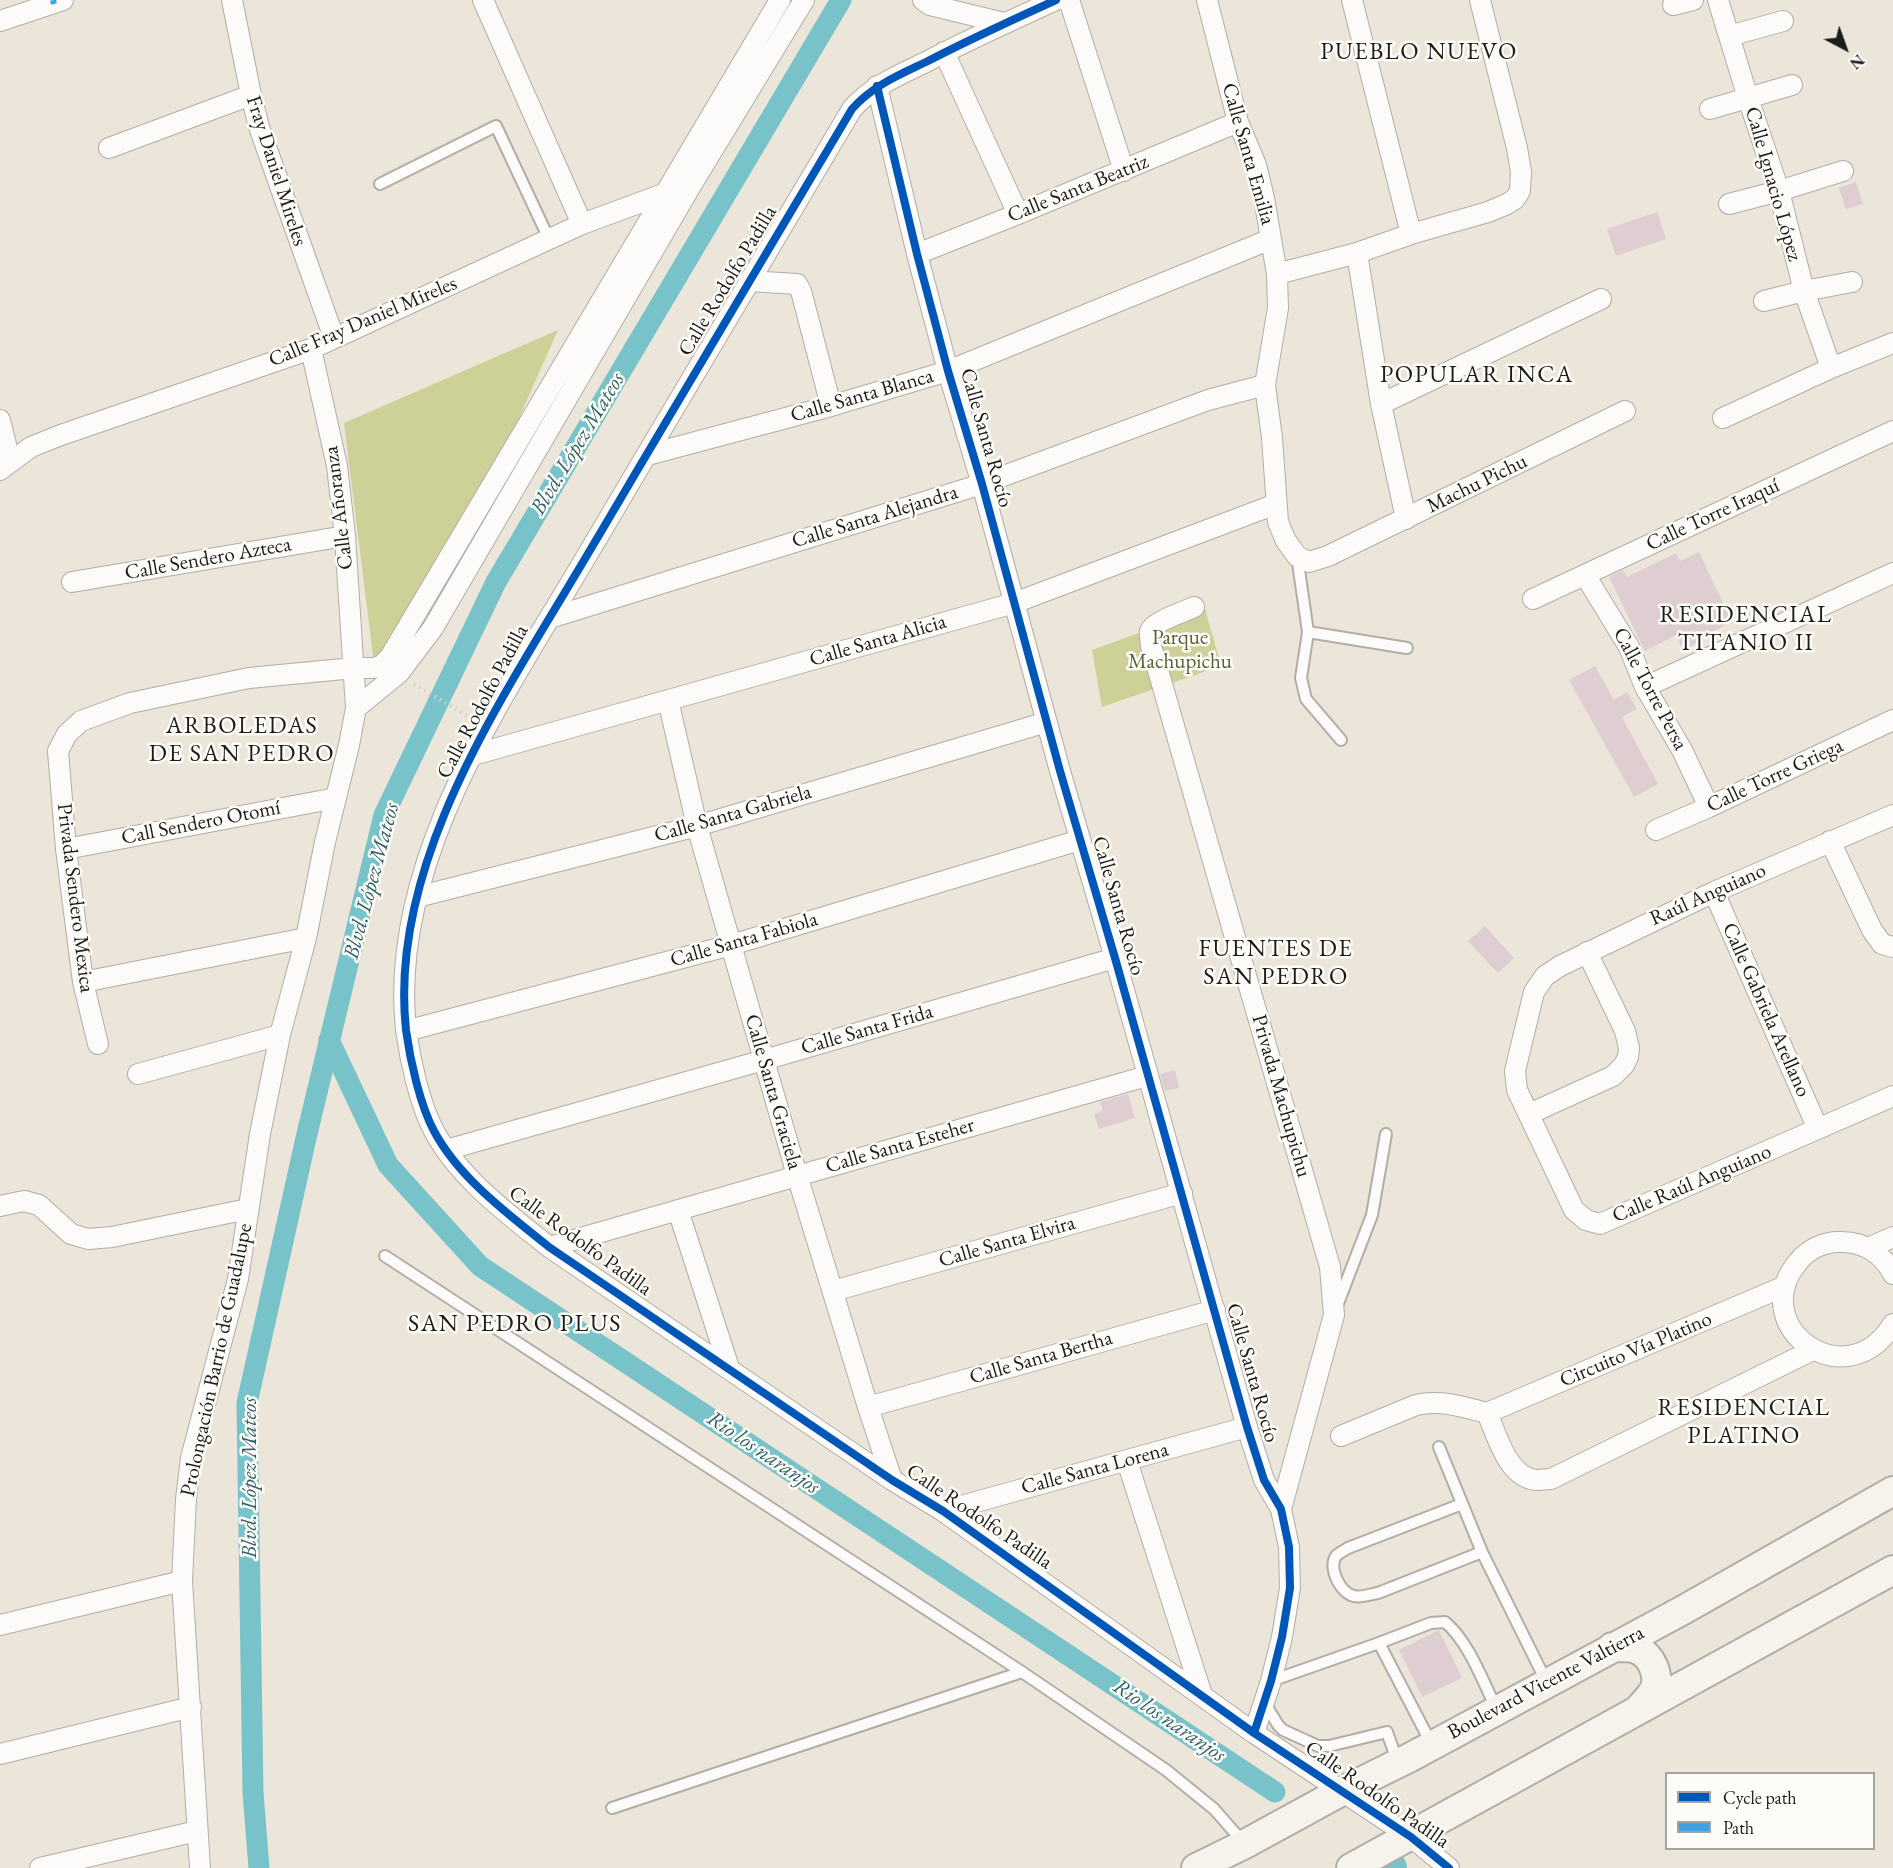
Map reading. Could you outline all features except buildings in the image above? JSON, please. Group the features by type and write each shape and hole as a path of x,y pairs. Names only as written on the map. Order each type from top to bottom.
{"main road":[{"name":"Boulevard Vicente Valtierra","path":"1196,1868 1685,1610 1893,1491"},
{"path":"1351,1868 1893,1570"},
{"path":"1612,1647 1635,1648 1646,1655 1654,1668 1657,1681 1654,1690 1638,1710"}],"street":[{"path":"0,21 63,0"},
{"name":"Fray Daniel Mireles","path":"232,0 251,95 273,170 334,338"},
{"path":"483,0 582,224"},
{"path":"354,668 374,668 382,665 390,657 780,0"},
{"path":"356,708 399,673 433,628 692,184 804,0"},
{"path":"923,0 930,5 1004,24"},
{"path":"877,87 944,52 1056,0"},
{"path":"1069,0 1124,171"},
{"name":"Calle Santa Emilia","path":"1207,0 1238,122 1256,165 1277,274 1278,308 1265,385 1272,438 1278,522 1286,541 1297,556"},
{"path":"1352,0 1411,234"},
{"path":"1277,274 1357,253 1411,234 1488,212 1515,199 1520,191 1521,172 1480,0"},
{"path":"1673,5 1693,0"},
{"name":"Calle Ignacio López","path":"1718,0 1779,191 1804,291 1831,368"},
{"path":"1729,36 1783,21"},
{"path":"944,52 1018,214"},
{"path":"1710,109 1792,85"},
{"name":"Calle Santa Rocío","path":"877,87 948,371 982,484 1147,1076 1247,1427 1264,1480 1281,1509 1289,1547 1290,1588 1282,1637 1254,1733"},
{"name":"Calle Rodolfo Padilla","path":"877,87 864,96 852,109 510,682 437,834 417,897 405,971 406,1031 412,1065 424,1105 433,1129 446,1150 472,1180 500,1208 549,1247 892,1480 943,1511 1254,1733 1411,1836 1449,1868"},
{"path":"109,148 251,95"},
{"name":"Calle Santa Beatriz","path":"917,254 1124,171 1238,122"},
{"path":"1729,204 1843,171"},
{"name":"Calle Fray Daniel Mireles","path":"5,466 31,447 61,435 311,349 582,224 692,184"},
{"name":"Calle Santa Blanca","path":"647,455 831,406 948,371 1271,239"},
{"path":"1357,253 1381,404 1406,519"},
{"path":"749,280 796,284 801,291 831,406"},
{"path":"1764,302 1804,291 1852,282"},
{"path":"1381,404 1601,299"},
{"path":"1723,418 1831,368 1893,343"},
{"name":"Calle Añoranza","path":"311,349 338,466 354,668 356,708 336,798"},
{"name":"Calle Santa Alejandra","path":"549,618 982,484 1208,400 1265,385"},
{"name":"Machu Pichu","path":"1297,556 1309,562 1328,556 1625,411"},
{"path":"0,420 5,466"},
{"name":"Calle Torre Iraquí","path":"1533,599 1893,431"},
{"name":"Calle Santa Alicia","path":"473,755 1014,603 1276,504"},
{"name":"Calle Sendero Azteca","path":"72,582 345,536"},
{"path":"1645,687 1893,573"},
{"name":"Calle Torre Persa","path":"1585,575 1629,646 1645,687 1682,750 1709,807"},
{"name":"Privada Machupichu","path":"1194,607 1152,627 1149,634 1151,646 1330,1267 1334,1315 1281,1509"},
{"name":"Privada Sendero Mexica","path":"98,1044 83,982 66,849 58,751 67,734 81,721 130,703 249,678 354,668"},
{"name":"Calle Santa Graciela","path":"668,700 698,826 730,945 832,1291 892,1480"},
{"name":"Calle Torre Griega","path":"1656,830 1893,720"},
{"name":"Calle Santa Gabriela","path":"417,897 698,826 1047,722"},
{"name":"Call Sendero Otomí","path":"66,849 336,798"},
{"name":"Prolongación Barrio de Guadalupe","path":"200,1868 182,1581 186,1499 191,1458 238,1279 260,1134 280,1035 306,938 336,798"},
{"name":"Raúl Anguiano","path":"1534,992 1545,976 1587,952 1714,892 1893,815"},
{"name":"Calle Santa Fabiola","path":"406,1031 730,945 1080,840"},
{"path":"1830,841 1872,930 1882,944 1893,946"},
{"name":"Calle Gabriela Arellano","path":"1714,892 1818,1129"},
{"path":"83,982 306,938"},
{"path":"1529,1114 1612,1076 1624,1065 1628,1057 1629,1048 1625,1031 1587,952"},
{"name":"Calle Santa Frida","path":"446,1150 1115,958"},
{"name":"Calle Raúl Anguiano","path":"1534,992 1515,1071 1517,1090 1574,1210 1586,1220 1600,1224 1893,1096"},
{"path":"138,1074 280,1035"},
{"name":"Calle Santa Esteher","path":"549,1247 1147,1076"},
{"name":"Calle Santa Elvira","path":"832,1291 1182,1193"},
{"path":"0,1206 24,1201 39,1205 72,1234 88,1239 112,1238 248,1209"},
{"path":"678,1210 729,1368"},
{"path":"1868,1248 1893,1237"},
{"path":"1893,1274 1882,1258 1868,1248 1852,1242 1834,1242 1817,1246 1791,1269 1783,1301 1785,1316 1801,1341 1813,1350 1828,1356 1844,1357 1859,1354 1874,1347 1886,1336 1893,1324"},
{"name":"Circuito Vía Platino","path":"1487,1413 1785,1286"},
{"name":"Calle Santa Bertha","path":"868,1407 1215,1310"},
{"path":"1341,1436 1416,1405 1427,1402 1448,1404 1487,1413 1507,1458 1514,1468 1535,1480 1551,1479 1813,1350"},
{"name":"Calle Santa Lorena","path":"943,1511 1247,1427"},
{"path":"1127,1461 1202,1695"},
{"path":"0,1625 182,1581"},
{"path":"0,1754 191,1707"},
{"path":"40,1868 197,1831"}],"lane":[{"path":"380,184 496,126 549,239"},
{"path":"1297,556 1308,632 1301,678 1305,699 1341,740"},
{"path":"1308,632 1407,648"},
{"path":"1334,1315 1372,1215 1386,1134"},
{"path":"385,1256 1022,1672 1182,1782 1214,1809 1245,1844"},
{"path":"1439,1447 1482,1552 1547,1683"},
{"path":"1462,1504 1348,1548 1336,1556 1333,1566 1336,1577 1342,1589 1353,1596 1364,1596 1378,1593 1482,1552"},
{"path":"1271,1681 1431,1623 1445,1622 1454,1630 1465,1647 1497,1710"},
{"path":"1379,1643 1432,1745"},
{"path":"612,1808 1022,1672"},
{"path":"1264,1702 1283,1730 1318,1746 1329,1746 1387,1732 1398,1763"}],"path":[{"path":"417,686 466,716"}],"green space":[{"path":"558,330 485,495 374,664 344,423"},
{"name":"Parque Machupichu","path":"1205,609 1221,666 1102,707 1092,650"}],"waterway":[{"name":"Blvd. López Mateos","path":"259,1868 253,1792 247,1403 306,1138 384,815 496,582 841,0"},
{"name":"Rio los naranjos","path":"329,1040 388,1165 480,1266 1275,1792"}],"marked path":[{"path":"53,0 54,4"}],"cycle path":[{"path":"1056,0 877,87 852,109 522,663 468,762 425,867 411,920 405,975 406,1030 413,1068 429,1120 444,1148 485,1194 549,1247 892,1480 943,1511 1254,1733 1411,1837 1449,1868"},
{"path":"877,86 948,371 982,484 1060,771 1247,1427 1264,1480 1281,1509 1289,1547 1290,1588 1282,1637 1254,1733"}],"district":[{"name":"PUEBLO NUEVO","path":"1419,52"},
{"name":"POPULAR INCA","path":"1477,375"},
{"name":"RESIDENCIAL TITANIO II","path":"1746,629"},
{"name":"ARBOLEDAS DE SAN PEDRO","path":"242,740"},
{"name":"FUENTES DE SAN PEDRO","path":"1276,963"},
{"name":"SAN PEDRO PLUS","path":"515,1324"},
{"name":"RESIDENCIAL PLATINO","path":"1744,1422"}]}
